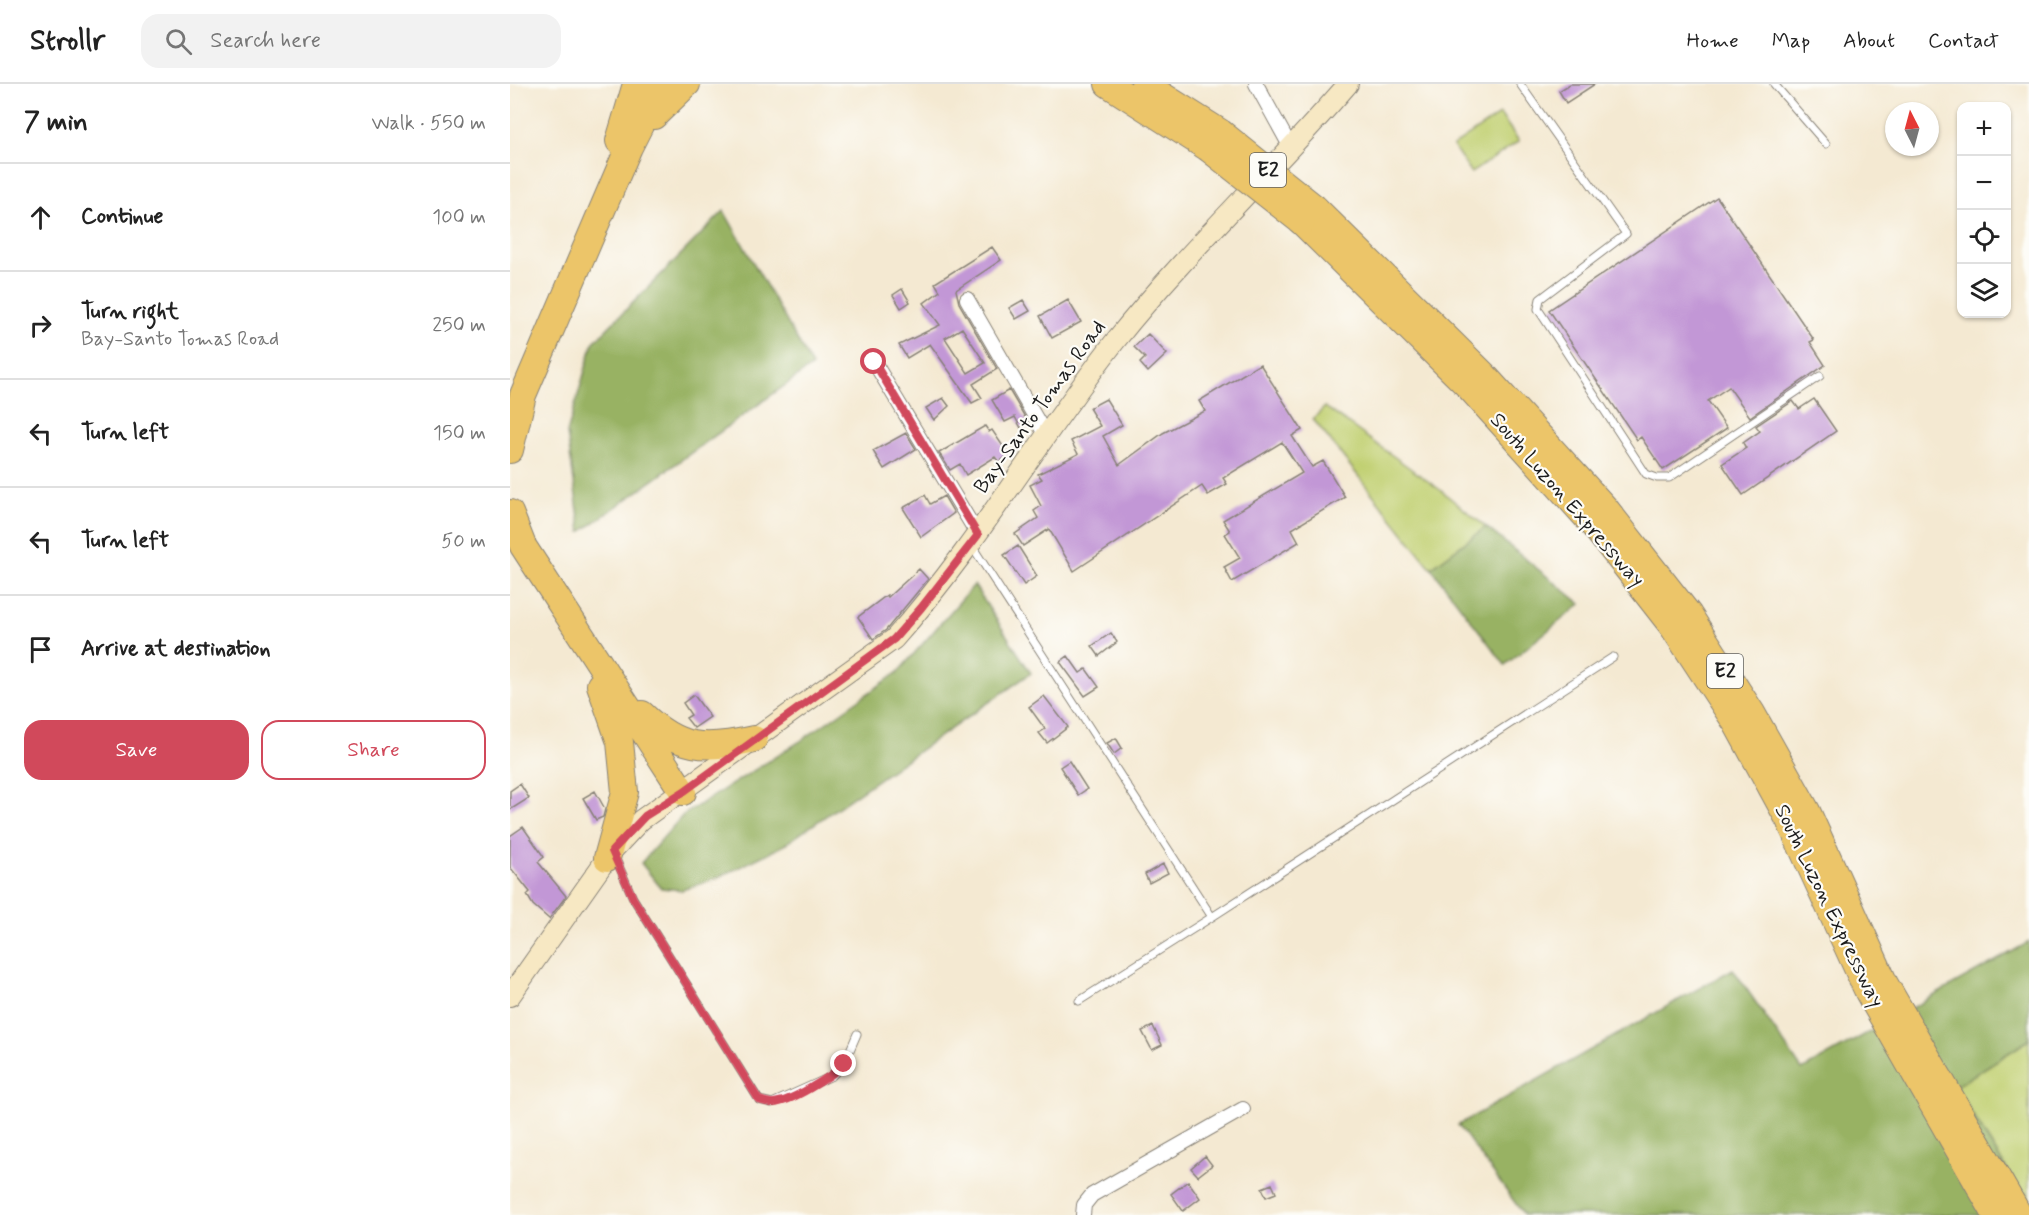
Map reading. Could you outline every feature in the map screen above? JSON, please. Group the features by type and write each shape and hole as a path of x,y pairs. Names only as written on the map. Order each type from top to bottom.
{"highway":[{"path":"624,145 636,84"},
{"path":"510,450 523,395 648,84"},
{"path":"510,399 624,145 661,84"},
{"path":"624,145 687,84"},
{"name":"South Luzon Expressway","path":"1108,84 1214,140"},
{"name":"South Luzon Expressway","path":"1144,84 1309,215 1483,374 1605,508 1689,615 1752,713 1801,801 1885,984 2019,1215"},
{"name":"South Luzon Expressway","path":"1309,215 1590,521 1673,627 1736,723 1779,801 1868,992 1996,1215"},
{"path":"510,513 523,546 678,795"},
{"path":"510,545 610,689 662,733 690,744 724,746 754,739"},
{"path":"610,689 620,742 625,792 610,854"}],"main road":[{"name":"Bay-Santo Tomas Road","path":"510,996 610,854 645,816 678,795 894,639 974,539 1045,434 1144,306 1348,84"}],"street":[{"path":"1256,84 1290,146"},
{"path":"967,299 1045,434"},
{"path":"874,362 974,539"},
{"path":"1083,1215 1084,1205 1092,1195 1243,1109"}],"lane":[{"path":"1521,84 1626,234 1540,299 1538,309 1646,474 1657,478 1670,478 1820,376"},
{"path":"1774,84 1826,144"},
{"path":"974,539 1212,917"},
{"path":"1079,1001 1613,657"},
{"path":"610,854 633,898 759,1100 772,1103 832,1076 844,1064 857,1034"}],"green space":[{"path":"1500,114 1519,141 1471,173 1453,146"},
{"path":"724,211 812,366 581,532 567,433 593,343"},
{"path":"1325,407 1439,489 1486,527 1431,568 1313,419"},
{"path":"1486,527 1581,604 1505,665 1431,568"},
{"path":"974,585 1031,673 781,847 717,878 682,890 661,888 641,863 683,815 799,742 898,672"},
{"path":"2029,942 2029,1040 1955,1087 2029,1206 2029,1215 1524,1215 1458,1125 1733,969 1802,1070"},
{"path":"2029,1040 2029,1206 1955,1086"}],"building":[{"path":"1570,84 1595,84 1566,103 1559,91"},
{"path":"1717,197 1814,340 1810,342 1825,365 1750,417 1729,387 1708,401 1727,428 1663,470 1641,437 1637,440 1549,310"},
{"path":"992,247 1001,260 956,290 959,303 997,369 973,384 982,398 972,403 930,344 907,358 899,345 940,325 924,303 940,291 935,283","holes":["962,328 985,363 968,373 945,338"]},
{"path":"902,289 910,302 901,308 893,295"},
{"path":"1023,300 1030,311 1016,319 1009,308"},
{"path":"1068,300 1081,322 1052,338 1040,316"},
{"path":"1148,334 1167,354 1148,372 1140,363 1145,358 1134,347"},
{"path":"1260,364 1302,430 1292,436 1312,467 1323,461 1345,497 1292,529 1299,542 1232,582 1224,567 1240,558 1225,534 1230,531 1223,520 1302,473 1282,442 1223,478 1227,484 1208,495 1202,486 1074,571 1049,529 1023,546 1015,534 1038,518 1034,511 1041,506 1030,485 1042,479 1038,474 1078,454 1071,441 1100,426 1089,408 1106,399 1122,425 1103,436 1119,465 1163,433 1205,411 1199,401"},
{"path":"1009,390 1029,424 1021,428 1015,417 1005,422 992,400"},
{"path":"943,398 949,406 934,420 926,408"},
{"path":"1814,399 1836,431 1743,495 1722,464 1746,448 1743,443 1760,431 1756,426 1793,401 1799,409"},
{"path":"985,426 989,432 992,430 1009,455 999,462 995,457 966,475 960,464 950,470 939,453"},
{"path":"906,433 916,449 884,469 873,451"},
{"path":"925,495 930,504 944,496 954,513 921,537 903,508"},
{"path":"1018,546 1037,576 1024,585 1004,555"},
{"path":"919,569 928,579 886,630 873,639 858,617 887,595 888,597"},
{"path":"1111,633 1117,642 1099,656 1092,646"},
{"path":"1068,656 1080,673 1086,669 1099,687 1085,696 1060,662"},
{"path":"694,695 710,717 694,728 686,718 691,715 683,703"},
{"path":"1044,696 1068,727 1047,743 1039,733 1045,729 1029,707"},
{"path":"1116,738 1122,748 1114,754 1107,743"},
{"path":"1069,761 1087,789 1078,795 1060,767"},
{"path":"520,784 529,798 510,810 510,791"},
{"path":"595,791 605,809 603,817 596,820 583,798"},
{"path":"523,827 544,857 538,862 566,896 549,919 533,905 527,895 530,892 510,867 510,836"},
{"path":"1163,864 1168,873 1149,883 1145,874"},
{"path":"1153,1026 1162,1045 1152,1050 1142,1031"},
{"path":"1205,1156 1212,1165 1198,1176 1191,1168"},
{"path":"1188,1181 1200,1198 1183,1211 1171,1194"},
{"path":"1272,1184 1276,1193 1266,1197 1262,1188"}],"route":[{"path":"844,1064 832,1076 790,1097 772,1103 759,1100 633,898 612,851 645,816 683,792 894,639 978,535 874,362"}]}
